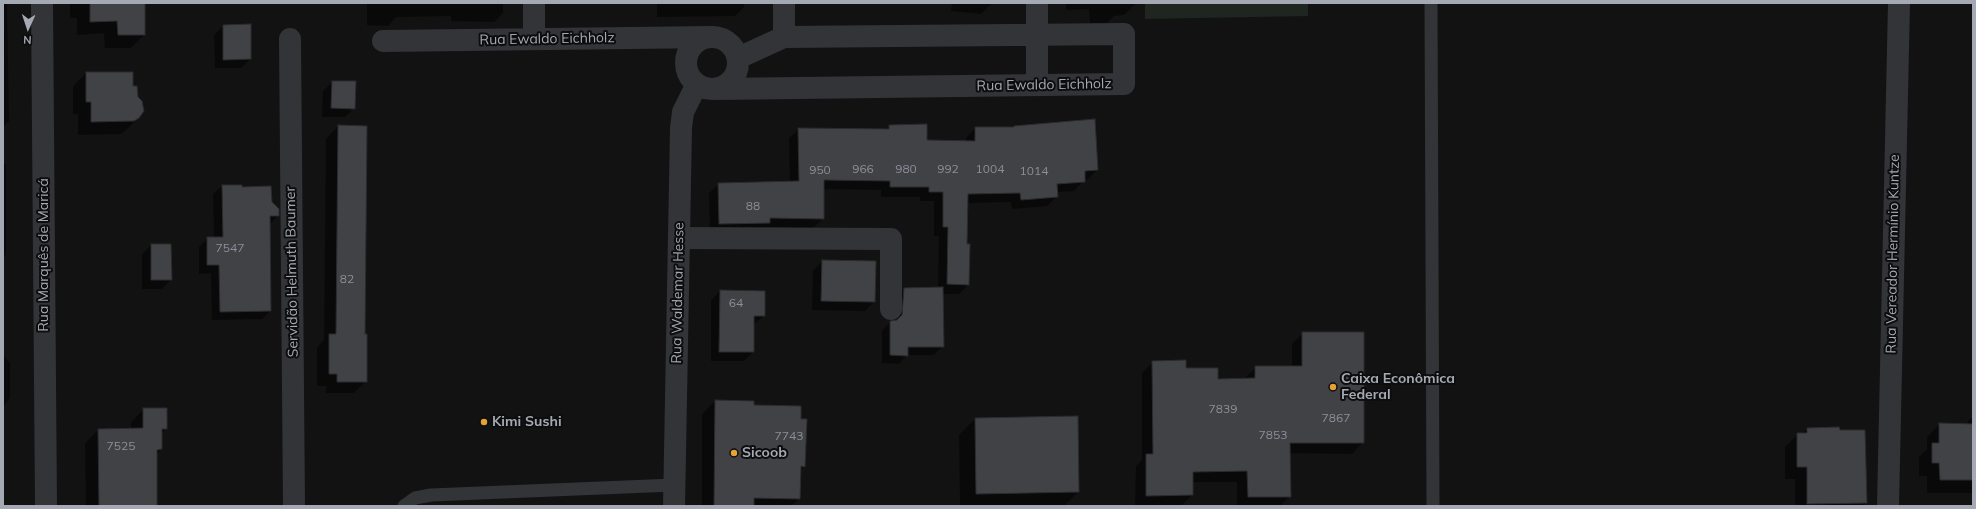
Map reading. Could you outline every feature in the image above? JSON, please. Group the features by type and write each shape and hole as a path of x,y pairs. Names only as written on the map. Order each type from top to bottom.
{"street":[{"name":"Rua Marquês de Maricá","path":"42,3 46,506"},
{"path":"534,3 534,39"},
{"path":"784,3 784,37"},
{"path":"1037,3 1037,85"},
{"name":"Rua Vereador Hermínio Kuntze","path":"1888,506 1898,3"},
{"name":"Rua Ewaldo Eichholz","path":"707,86 1124,84 1124,34 784,37 738,58"},
{"name":"Rua Ewaldo Eichholz","path":"383,41 712,38"},
{"name":"Servidão Helmuth Baumer","path":"290,39 294,506"},
{"path":"704,39 720,39 729,43 734,49 738,58 736,74 725,86 707,86 688,71 688,55 691,48 697,42 704,39"},
{"name":"Rua Waldemar Hesse","path":"674,506 681,128 683,112 707,86"},
{"path":"679,238 891,239 891,309"}],"lane":[{"path":"1431,3 1433,506"},
{"path":"404,506 415,498 431,495 674,485"}],"shaded area":[{"path":"1145,3 1308,3 1308,16 1145,19"}],"building":[{"path":"90,3 145,3 145,35 118,35 117,21 90,22"},
{"path":"251,24 251,59 223,60 223,25"},
{"path":"86,72 133,72 133,86 137,86 138,97 142,101 144,111 139,118 134,121 91,122 91,102 86,102"},
{"path":"332,81 356,81 355,109 331,108"},
{"path":"1095,119 1098,170 1085,171 1085,182 1057,184 1058,197 1021,200 1020,193 968,194 967,244 970,244 969,285 947,284 948,227 943,227 943,192 929,192 929,187 890,187 890,181 824,180 824,219 770,218 770,223 719,224 718,183 799,181 798,128 889,129 889,125 927,124 927,140 975,141 975,127 1014,127"},
{"path":"338,125 367,126 365,334 367,334 367,382 337,382 337,374 329,374 329,334 336,334"},
{"path":"222,185 242,185 242,187 271,186 272,202 279,209 279,216 270,216 271,311 220,312 219,265 207,265 207,237 223,237"},
{"path":"151,244 171,244 172,280 151,280"},
{"path":"822,260 876,261 875,302 821,301"},
{"path":"943,287 944,347 908,347 908,356 890,355 890,321 897,320 902,315 904,288"},
{"path":"720,290 765,291 765,316 754,316 754,352 719,352"},
{"path":"1302,332 1364,332 1364,443 1290,443 1291,497 1248,497 1247,471 1193,472 1193,495 1146,496 1146,454 1153,454 1152,361 1186,360 1186,368 1218,368 1218,379 1255,378 1255,366 1302,366"},
{"path":"715,400 754,401 754,405 801,406 801,419 807,419 805,467 801,466 800,499 754,498 754,506 714,506"},
{"path":"143,408 167,408 167,429 162,429 162,449 157,450 157,506 99,506 98,429 143,428"},
{"path":"1078,416 1079,492 976,494 975,418"},
{"path":"1939,423 1973,424 1973,480 1940,480 1939,463 1932,463 1932,443 1939,443"},
{"path":"1839,427 1840,430 1865,430 1867,503 1807,504 1807,467 1797,467 1797,433 1807,433 1807,428"}],"place":[{"name":"Caixa Econômica Federal","path":"1333,387"},
{"name":"Kimi Sushi","path":"484,422"},
{"name":"Sicoob","path":"734,453"}]}
